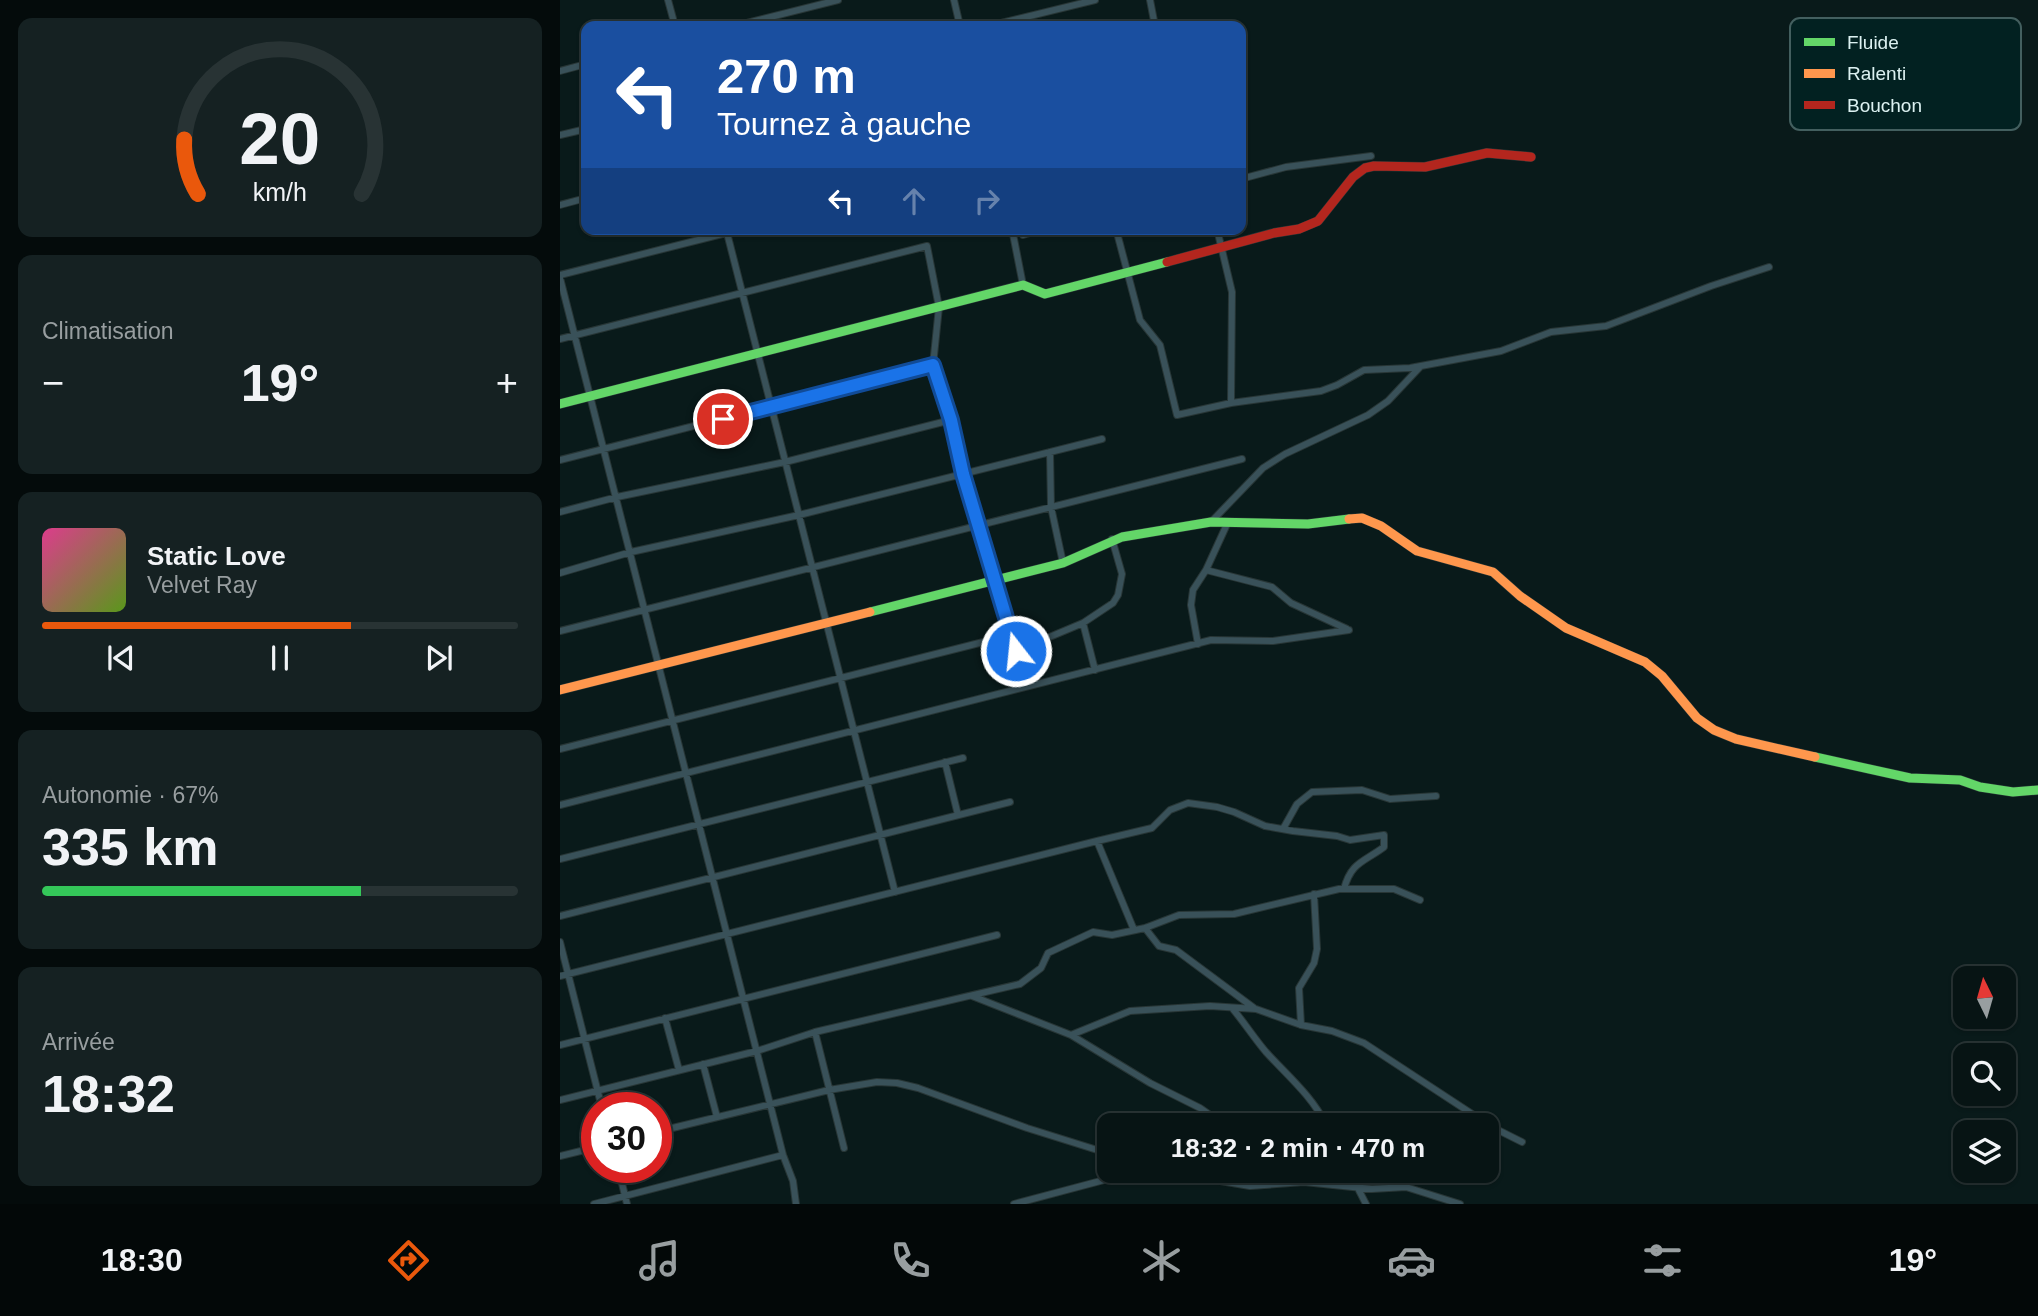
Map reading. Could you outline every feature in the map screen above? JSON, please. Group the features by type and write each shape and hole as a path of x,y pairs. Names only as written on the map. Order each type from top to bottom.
{"street":[{"path":"668,0 674,21"},
{"path":"755,21 838,0"},
{"path":"954,0 959,21"},
{"path":"1009,21 1095,0"},
{"path":"1150,0 1154,21"},
{"path":"560,71 581,65"},
{"path":"560,135 581,130"},
{"path":"560,404 1023,285 1045,294 1274,233 1299,229 1318,221 1353,177 1366,168 1425,167 1487,153 1531,157"},
{"path":"1246,177 1286,167 1371,156"},
{"path":"560,205 581,199"},
{"path":"712,235 560,277 783,1156 793,1181 796,1204"},
{"path":"728,235 895,892"},
{"path":"1013,235 1023,285"},
{"path":"1118,235 1140,320 1160,345 1177,415 1231,403 1329,389 1364,370 1399,370 1501,351 1551,332 1606,326 1769,267"},
{"path":"1219,235 1232,292 1231,403"},
{"path":"560,339 927,246 939,307 933,365 951,420 963,474 997,580 1025,687"},
{"path":"560,460 933,365"},
{"path":"1211,522 1263,468 1285,454 1368,415 1388,401 1421,366"},
{"path":"560,512 617,497 785,462 951,420"},
{"path":"560,573 631,552 799,516 1102,439"},
{"path":"1050,452 1051,507 1063,563"},
{"path":"560,631 1242,459"},
{"path":"560,690 1063,563 1112,539 1211,522 1291,524 1362,519 1372,521 1417,551 1493,572 1520,596 1566,628 1655,668 1690,712 1715,731 1741,740 1910,778 1961,780 1980,787 2012,792 2038,790"},
{"path":"1198,644 1191,605 1193,590 1206,570 1228,522"},
{"path":"1016,651 1083,623 1113,603 1118,595 1122,574 1112,539"},
{"path":"560,805 1212,640 1272,641 1349,630 1291,603 1272,587 1206,570"},
{"path":"1083,623 1095,670"},
{"path":"560,749 1011,635"},
{"path":"560,859 963,758"},
{"path":"945,762 958,815"},
{"path":"1283,830 1303,797 1319,791 1362,790 1390,799 1436,796"},
{"path":"560,916 1010,802"},
{"path":"560,976 1152,828 1170,810 1188,803 1217,807 1283,830 1350,840 1384,835 1384,847 1348,873 1344,889"},
{"path":"1097,841 1134,930"},
{"path":"560,1100 757,1051 815,1032 1020,984 1041,968 1048,953 1093,932 1112,935 1145,928 1179,915 1234,914 1344,889 1394,889 1420,900"},
{"path":"1301,1025 1298,988 1316,959 1317,949 1314,894"},
{"path":"1145,928 1160,946 1184,955 1255,1009"},
{"path":"560,1045 997,935"},
{"path":"560,942 598,1091"},
{"path":"972,996 1071,1035 1150,1083 1207,1113"},
{"path":"1071,1035 1130,1011 1210,1006 1255,1009 1364,1043 1492,1127 1522,1142"},
{"path":"1232,1008 1320,1113"},
{"path":"665,1018 679,1070"},
{"path":"815,1032 844,1148"},
{"path":"704,1064 717,1117"},
{"path":"672,1128 829,1090 877,1082 897,1083 1097,1150"},
{"path":"560,1156 581,1151"},
{"path":"594,1204 626,1200 783,1156"},
{"path":"1014,1204 1097,1182"},
{"path":"1232,1183 1250,1186 1290,1183"},
{"path":"1313,1183 1358,1188 1414,1188 1460,1204"},
{"path":"1355,1183 1366,1204"}],"traffic: fast":[{"path":"560,404 1023,285 1045,294 1167,262"},
{"path":"870,612 1063,563 1122,537 1211,522 1308,524 1349,519"},
{"path":"1815,757 1910,778 1960,780 1980,787 2013,792 2038,790"}],"traffic: slow":[{"path":"1349,519 1362,518 1381,526 1417,551 1493,572 1520,596 1566,628 1645,662 1662,676 1697,718 1714,730 1736,739 1815,757"},
{"path":"560,690 870,612"}],"traffic: jam":[{"path":"1167,262 1274,233 1299,229 1318,221 1353,177 1365,168 1425,167 1487,153 1531,157"}],"route":[{"path":"723,419 933,365 1016,651"}]}
